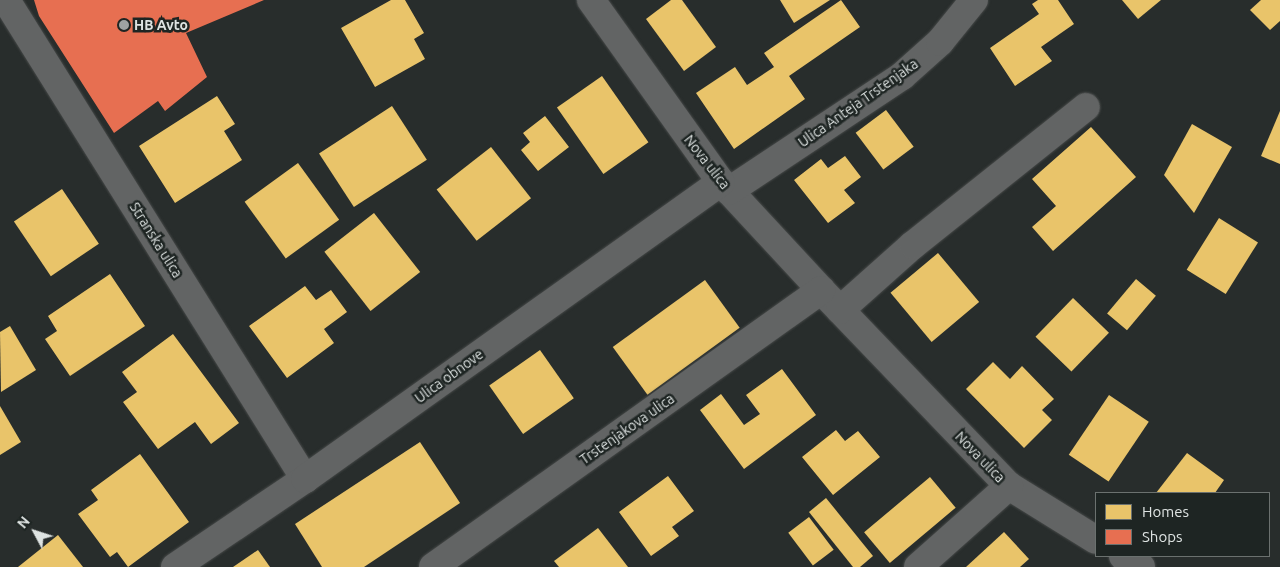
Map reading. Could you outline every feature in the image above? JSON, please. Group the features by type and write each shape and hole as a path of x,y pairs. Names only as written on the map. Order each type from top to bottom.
{"street":[{"name":"Stranska ulica","path":"6,0 305,479"},
{"name":"Nova ulica","path":"591,0 725,186 821,290 1009,486 1095,539"},
{"name":"Ulica Anteja Trstenjaka","path":"725,186 902,76 940,42 974,0"},
{"path":"840,310 913,245 1086,107"},
{"name":"Ulica obnove","path":"175,567 305,479 725,186"},
{"name":"Trstenjakova ulica","path":"433,567 821,290"},
{"path":"918,567 1009,486"},
{"path":"1125,557 1141,567"}],"building: Homes":[{"path":"391,0 405,0 424,33 414,39 425,59 375,87 341,28"},
{"path":"671,0 682,0 716,47 684,71 646,19"},
{"path":"780,0 830,0 794,23"},
{"path":"841,0 860,27 789,76 805,99 734,149 696,93 735,67 747,85 774,67 764,53"},
{"path":"1038,0 1058,0 1074,24 1041,47 1052,61 1015,86 990,48 1039,14 1032,4"},
{"path":"1122,0 1161,0 1138,19"},
{"path":"1261,0 1280,0 1280,21 1270,30 1250,10"},
{"path":"602,76 648,142 603,174 557,108"},
{"path":"217,96 235,124 224,131 242,160 175,203 139,146"},
{"path":"392,106 427,160 354,207 319,153"},
{"path":"886,110 914,147 883,170 856,133"},
{"path":"1280,111 1280,164 1261,156"},
{"path":"545,116 569,147 538,171 521,150 530,142 523,133"},
{"path":"1192,124 1232,147 1194,213 1164,175"},
{"path":"1091,127 1136,177 1053,251 1032,227 1056,206 1032,179"},
{"path":"491,147 531,198 477,241 437,189"},
{"path":"845,156 861,177 844,190 855,203 828,223 794,180 821,159 828,168"},
{"path":"298,163 339,220 286,258 245,202"},
{"path":"62,189 99,244 51,276 14,221"},
{"path":"374,213 420,272 371,311 324,252"},
{"path":"1219,218 1258,242 1226,294 1187,270"},
{"path":"938,253 979,302 932,342 891,293"},
{"path":"110,274 145,326 70,376 45,339 57,331 48,316"},
{"path":"1136,279 1156,296 1127,330 1107,313"},
{"path":"705,280 740,328 647,395 613,347"},
{"path":"305,286 316,300 331,290 347,312 324,329 334,343 287,378 249,326"},
{"path":"1073,298 1109,333 1071,372 1035,337"},
{"path":"10,326 36,370 1,392 0,332"},
{"path":"173,334 239,423 211,444 195,422 158,449 123,402 137,392 122,372"},
{"path":"540,350 574,398 523,434 489,386"},
{"path":"993,362 1010,379 1022,366 1054,399 1042,410 1052,420 1024,448 966,389"},
{"path":"782,369 816,415 744,469 700,410 721,394 744,425 760,414 746,395"},
{"path":"1109,395 1149,422 1109,482 1069,455"},
{"path":"0,406 21,442 0,455"},
{"path":"836,430 845,441 858,431 880,457 833,495 802,457"},
{"path":"420,442 460,503 364,567 322,567 295,524"},
{"path":"1187,453 1224,480 1216,492 1157,492"},
{"path":"140,454 189,522 128,567 117,552 110,557 78,514 98,500 91,490"},
{"path":"668,476 694,511 672,527 679,536 651,556 619,512"},
{"path":"930,477 956,508 890,563 864,532"},
{"path":"826,498 873,556 860,567 853,567 809,512"},
{"path":"809,517 834,550 813,565 788,533"},
{"path":"598,528 628,567 559,567 554,561"},
{"path":"1004,532 1029,559 1020,567 966,567"},
{"path":"58,535 83,567 18,567"},
{"path":"258,550 270,567 233,567"}],"building: Shops":[{"path":"34,0 264,0 186,33 207,77 165,111 158,101 114,133 39,16"}],"place":[{"name":"HB Avto","path":"124,25"}]}
